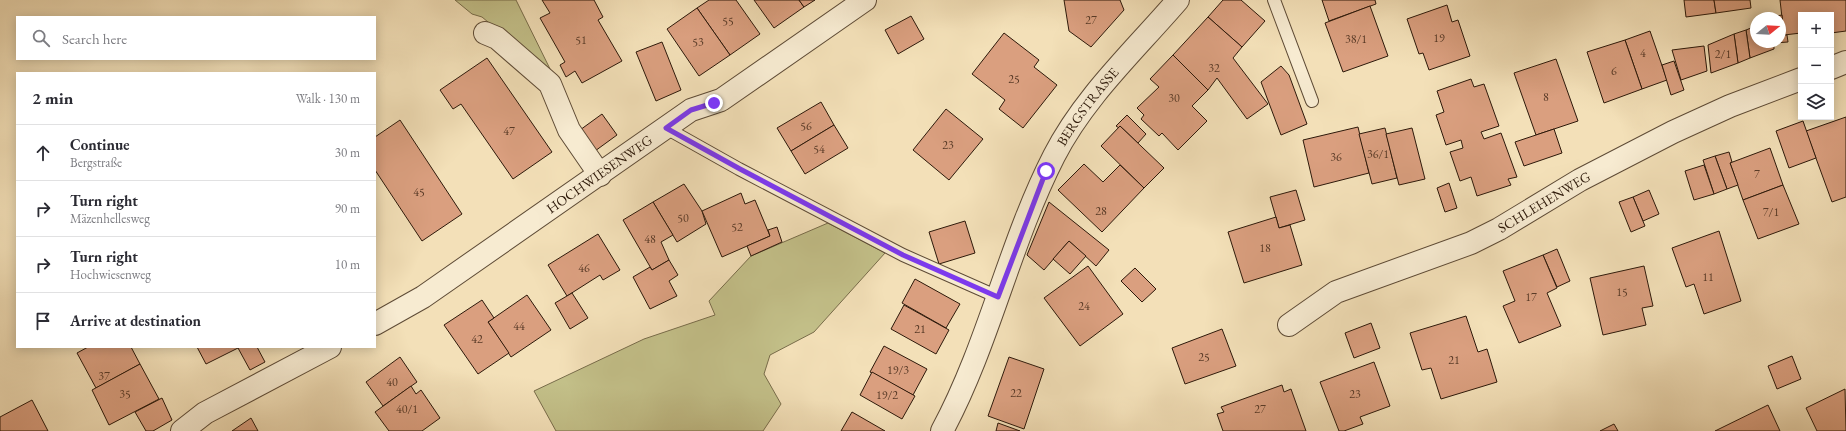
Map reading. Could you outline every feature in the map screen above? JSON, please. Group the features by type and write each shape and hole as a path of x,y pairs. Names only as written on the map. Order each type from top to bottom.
{"street":[{"name":"HOCHWIESENWEG","path":"376,323 423,297 600,175 691,110 721,100 865,0"},
{"name":"BERGSTRASSE","path":"942,431 961,394 1044,177 1062,140 1097,92 1178,0"},
{"path":"484,33 497,38 550,84 572,135 600,175"},
{"path":"1834,67 1846,62"},
{"name":"SCHLEHENWEG","path":"1289,325 1336,292 1471,243 1498,229 1580,180 1673,132 1730,106 1798,80"},
{"path":"182,431 205,413 328,348"}],"lane":[{"path":"1274,0 1312,102"},
{"path":"666,128 903,255 998,297"}],"shaded area":[{"path":"455,0 516,0 554,77 482,17 472,14"},
{"path":"828,223 885,253 814,332 770,355 764,374 781,404 763,431 556,431 534,391 644,339 715,315 709,301 751,256"}],"building":[{"path":"542,0 594,0 603,17 598,20 622,61 582,83 575,71 566,77 560,65 565,62 540,18 550,13"},
{"path":"709,0 736,0 760,34 730,55 697,8"},
{"path":"754,0 799,0 804,7 774,28"},
{"path":"799,0 815,0 804,7"},
{"path":"1064,0 1120,0 1124,10 1091,47 1069,31"},
{"path":"1223,0 1241,0 1265,21 1242,47 1208,17"},
{"path":"1322,0 1375,0 1376,4 1329,21"},
{"path":"1684,0 1714,0 1716,13 1686,17"},
{"path":"1714,0 1750,0 1751,8 1716,13"},
{"path":"1780,0 1846,0 1846,31 1834,33 1834,12 1798,12 1798,33 1786,35 1786,12 1781,12"},
{"path":"1447,5 1452,22 1458,20 1470,56 1429,70 1423,53 1419,54 1407,19"},
{"path":"1370,6 1388,56 1343,72 1325,23"},
{"path":"697,8 730,55 699,76 667,29"},
{"path":"911,16 924,39 898,54 885,30"},
{"path":"1208,17 1242,47 1233,58 1268,104 1247,119 1217,78 1208,90 1173,55"},
{"path":"1750,28 1750,48 1774,49 1750,58 1746,30"},
{"path":"1746,30 1750,58 1738,63 1734,34"},
{"path":"1650,31 1667,80 1642,89 1625,40"},
{"path":"1004,33 1039,60 1034,67 1057,85 1023,128 999,109 1005,100 972,74"},
{"path":"1734,34 1738,63 1711,73 1708,45"},
{"path":"1786,35 1787,35 1788,42 1786,42"},
{"path":"1625,40 1642,89 1604,103 1587,52"},
{"path":"662,42 681,90 656,101 636,52"},
{"path":"1704,46 1707,71 1681,80 1672,50"},
{"path":"1173,55 1208,90 1192,106 1207,121 1178,150 1162,133 1159,136 1141,119 1144,115 1137,108 1159,87 1150,79"},
{"path":"487,58 552,152 513,179 461,104 453,109 440,90"},
{"path":"1556,59 1578,121 1536,135 1514,73"},
{"path":"1674,61 1684,90 1671,95 1662,65"},
{"path":"1281,66 1289,75 1307,124 1281,135 1261,82"},
{"path":"1471,79 1474,87 1484,84 1499,126 1481,132 1484,139 1501,133 1517,177 1508,179 1511,185 1477,196 1471,177 1460,181 1450,152 1463,148 1461,140 1446,145 1436,115 1444,112 1437,91"},
{"path":"821,102 834,125 791,151 777,128"},
{"path":"946,109 983,139 949,180 913,150"},
{"path":"602,114 617,135 595,151 580,130"},
{"path":"1127,115 1146,134 1138,143 1120,126 1119,128 1116,126"},
{"path":"1846,117 1846,197 1832,202 1806,131"},
{"path":"400,120 462,214 422,241 376,172 376,136"},
{"path":"1803,121 1816,158 1789,168 1776,131"},
{"path":"834,125 848,148 805,174 791,151"},
{"path":"1120,126 1164,168 1144,188 1101,146"},
{"path":"1358,127 1369,173 1314,187 1303,140"},
{"path":"1385,128 1397,178 1372,184 1359,134"},
{"path":"1412,128 1425,179 1399,185 1386,134"},
{"path":"1554,129 1562,153 1524,166 1515,142"},
{"path":"1770,148 1783,185 1743,200 1730,163"},
{"path":"1729,152 1732,162 1730,163 1738,185 1727,189 1715,156"},
{"path":"1715,156 1727,189 1714,194 1703,160"},
{"path":"1084,164 1103,182 1120,165 1144,188 1102,232 1058,190"},
{"path":"1704,165 1714,194 1694,200 1685,171"},
{"path":"1449,183 1457,208 1445,212 1437,188"},
{"path":"684,184 702,211 706,224 677,242 653,202"},
{"path":"1783,185 1799,224 1758,239 1743,200"},
{"path":"1296,190 1305,220 1279,228 1270,197"},
{"path":"1649,190 1659,214 1643,221 1633,197"},
{"path":"741,193 745,204 755,200 770,236 722,257 702,211"},
{"path":"1633,197 1645,226 1631,232 1619,202"},
{"path":"653,202 673,235 661,242 669,260 652,270 623,220"},
{"path":"1049,202 1109,250 1096,266 1069,241 1044,270 1027,255"},
{"path":"1276,217 1279,228 1290,225 1302,265 1244,283 1228,232"},
{"path":"965,221 975,253 939,264 929,232"},
{"path":"777,227 782,242 751,256 747,246 770,236 768,230"},
{"path":"1719,231 1741,301 1704,314 1694,284 1686,287 1672,248"},
{"path":"598,234 620,270 603,280 600,275 567,296 548,265"},
{"path":"1069,241 1086,256 1070,274 1053,259"},
{"path":"1557,249 1570,281 1557,287 1543,255"},
{"path":"1543,255 1557,288 1547,293 1561,326 1519,343 1503,306 1515,301 1503,271"},
{"path":"669,260 678,275 669,281 677,296 650,309 633,277 650,267 652,270"},
{"path":"1088,266 1123,314 1080,346 1044,298"},
{"path":"1644,266 1653,306 1642,308 1646,325 1603,335 1590,278"},
{"path":"1135,268 1156,289 1142,302 1121,281"},
{"path":"915,279 960,304 946,328 902,303"},
{"path":"572,293 588,318 570,329 555,303"},
{"path":"527,295 551,330 511,357 488,322"},
{"path":"482,300 494,318 488,322 509,353 478,374 444,325"},
{"path":"904,305 949,330 936,354 891,329"},
{"path":"1466,316 1478,352 1487,349 1497,382 1441,399 1431,368 1422,370 1410,333"},
{"path":"1371,323 1380,348 1354,358 1345,333"},
{"path":"1222,329 1236,366 1185,384 1172,348"},
{"path":"884,346 927,369 913,395 870,372"},
{"path":"86,348 132,348 140,364 96,388 77,353"},
{"path":"198,348 238,348 206,364"},
{"path":"238,348 258,348 265,362 250,370"},
{"path":"1792,356 1801,379 1777,389 1768,366"},
{"path":"400,357 417,382 383,406 366,382"},
{"path":"1009,357 1044,369 1024,429 988,416"},
{"path":"1374,362 1390,406 1360,417 1363,424 1344,431 1339,431 1320,382"},
{"path":"140,364 159,399 109,425 92,390"},
{"path":"872,372 915,396 902,419 860,395"},
{"path":"1282,385 1284,392 1291,389 1306,431 1223,431 1217,414 1224,412 1221,407"},
{"path":"411,386 416,394 421,390 440,418 422,431 389,431 375,412"},
{"path":"1845,389 1846,431 1817,431 1806,408"},
{"path":"162,398 172,420 153,431 146,431 135,412"},
{"path":"32,400 48,431 0,431 0,417"},
{"path":"1768,405 1780,431 1715,431"},
{"path":"852,412 885,431 841,431"},
{"path":"251,418 258,431 232,431"},
{"path":"998,423 1020,431 996,431"},
{"path":"1614,424 1618,431 1600,431"}],"route":[{"path":"714,103 699,106 691,110 666,128 903,255 933,270 998,297 1046,171"}]}
